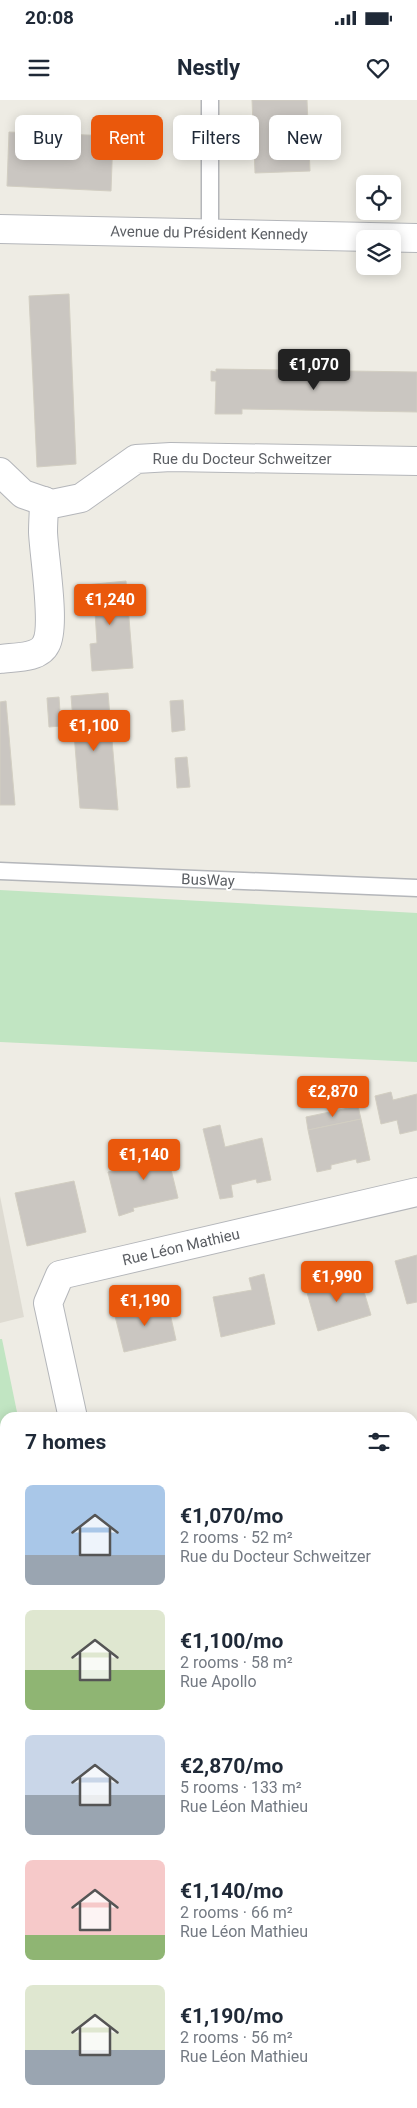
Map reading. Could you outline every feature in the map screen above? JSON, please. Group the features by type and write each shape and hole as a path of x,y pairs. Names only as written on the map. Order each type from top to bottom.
{"street":[{"name":"Avenue du Président Kennedy","path":"0,229 417,238"},
{"name":"Rue du Docteur Schweitzer","path":"0,472 23,494 52,504 81,498 136,459 171,457 417,461"},
{"path":"0,658 38,653 46,645 50,628 43,532 44,501"},
{"name":"Rue Léon Mathieu","path":"72,1412 48,1303 60,1275 417,1192"}],"lane":[{"path":"210,100 210,233"},
{"name":"BusWay","path":"0,872 417,888"}],"shaded area":[{"path":"0,1196 24,1317 0,1323"}],"green space":[{"path":"0,890 417,913 417,1062 0,1042"},
{"path":"0,1339 2,1339 17,1412 0,1412"}],"building":[{"path":"252,100 307,100 308,115 269,115 269,160 310,160 310,171 255,173 254,160 259,160 259,115 253,115"},
{"path":"9,132 15,132 15,160 81,160 81,135 91,135 91,160 112,160 111,191 7,186"},
{"path":"69,294 76,464 37,467 29,296"},
{"path":"216,369 417,372 417,412 242,409 242,414 215,414 216,381 211,381 211,371 216,372"},
{"path":"126,581 133,668 92,671 90,644 97,643 95,612 87,613 85,585"},
{"path":"108,693 118,810 80,808 71,696"},
{"path":"59,697 61,726 49,727 47,698"},
{"path":"183,700 185,730 172,732 170,701"},
{"path":"6,701 15,805 0,805 0,702"},
{"path":"187,757 190,787 177,788 175,758"},
{"path":"391,1092 393,1100 417,1094 417,1130 400,1134 397,1120 381,1124 375,1096"},
{"path":"358,1106 361,1119 308,1130 306,1117"},
{"path":"361,1119 370,1160 357,1163 356,1159 331,1165 331,1169 317,1172 308,1130"},
{"path":"220,1125 225,1147 262,1138 271,1180 257,1183 256,1179 231,1185 233,1197 220,1199 203,1129"},
{"path":"165,1145 178,1198 133,1208 134,1211 119,1216 108,1172 136,1166 132,1152"},
{"path":"132,1152 136,1166 120,1170 117,1156"},
{"path":"74,1181 86,1232 27,1246 15,1193"},
{"path":"417,1255 417,1302 407,1304 395,1261"},
{"path":"264,1274 275,1324 221,1337 213,1297 252,1290 249,1278"},
{"path":"359,1275 371,1315 318,1331 304,1282 318,1279 322,1290 346,1282 345,1279"},
{"path":"167,1300 176,1340 124,1352 114,1312 130,1308 131,1312 154,1306 153,1303"}]}
